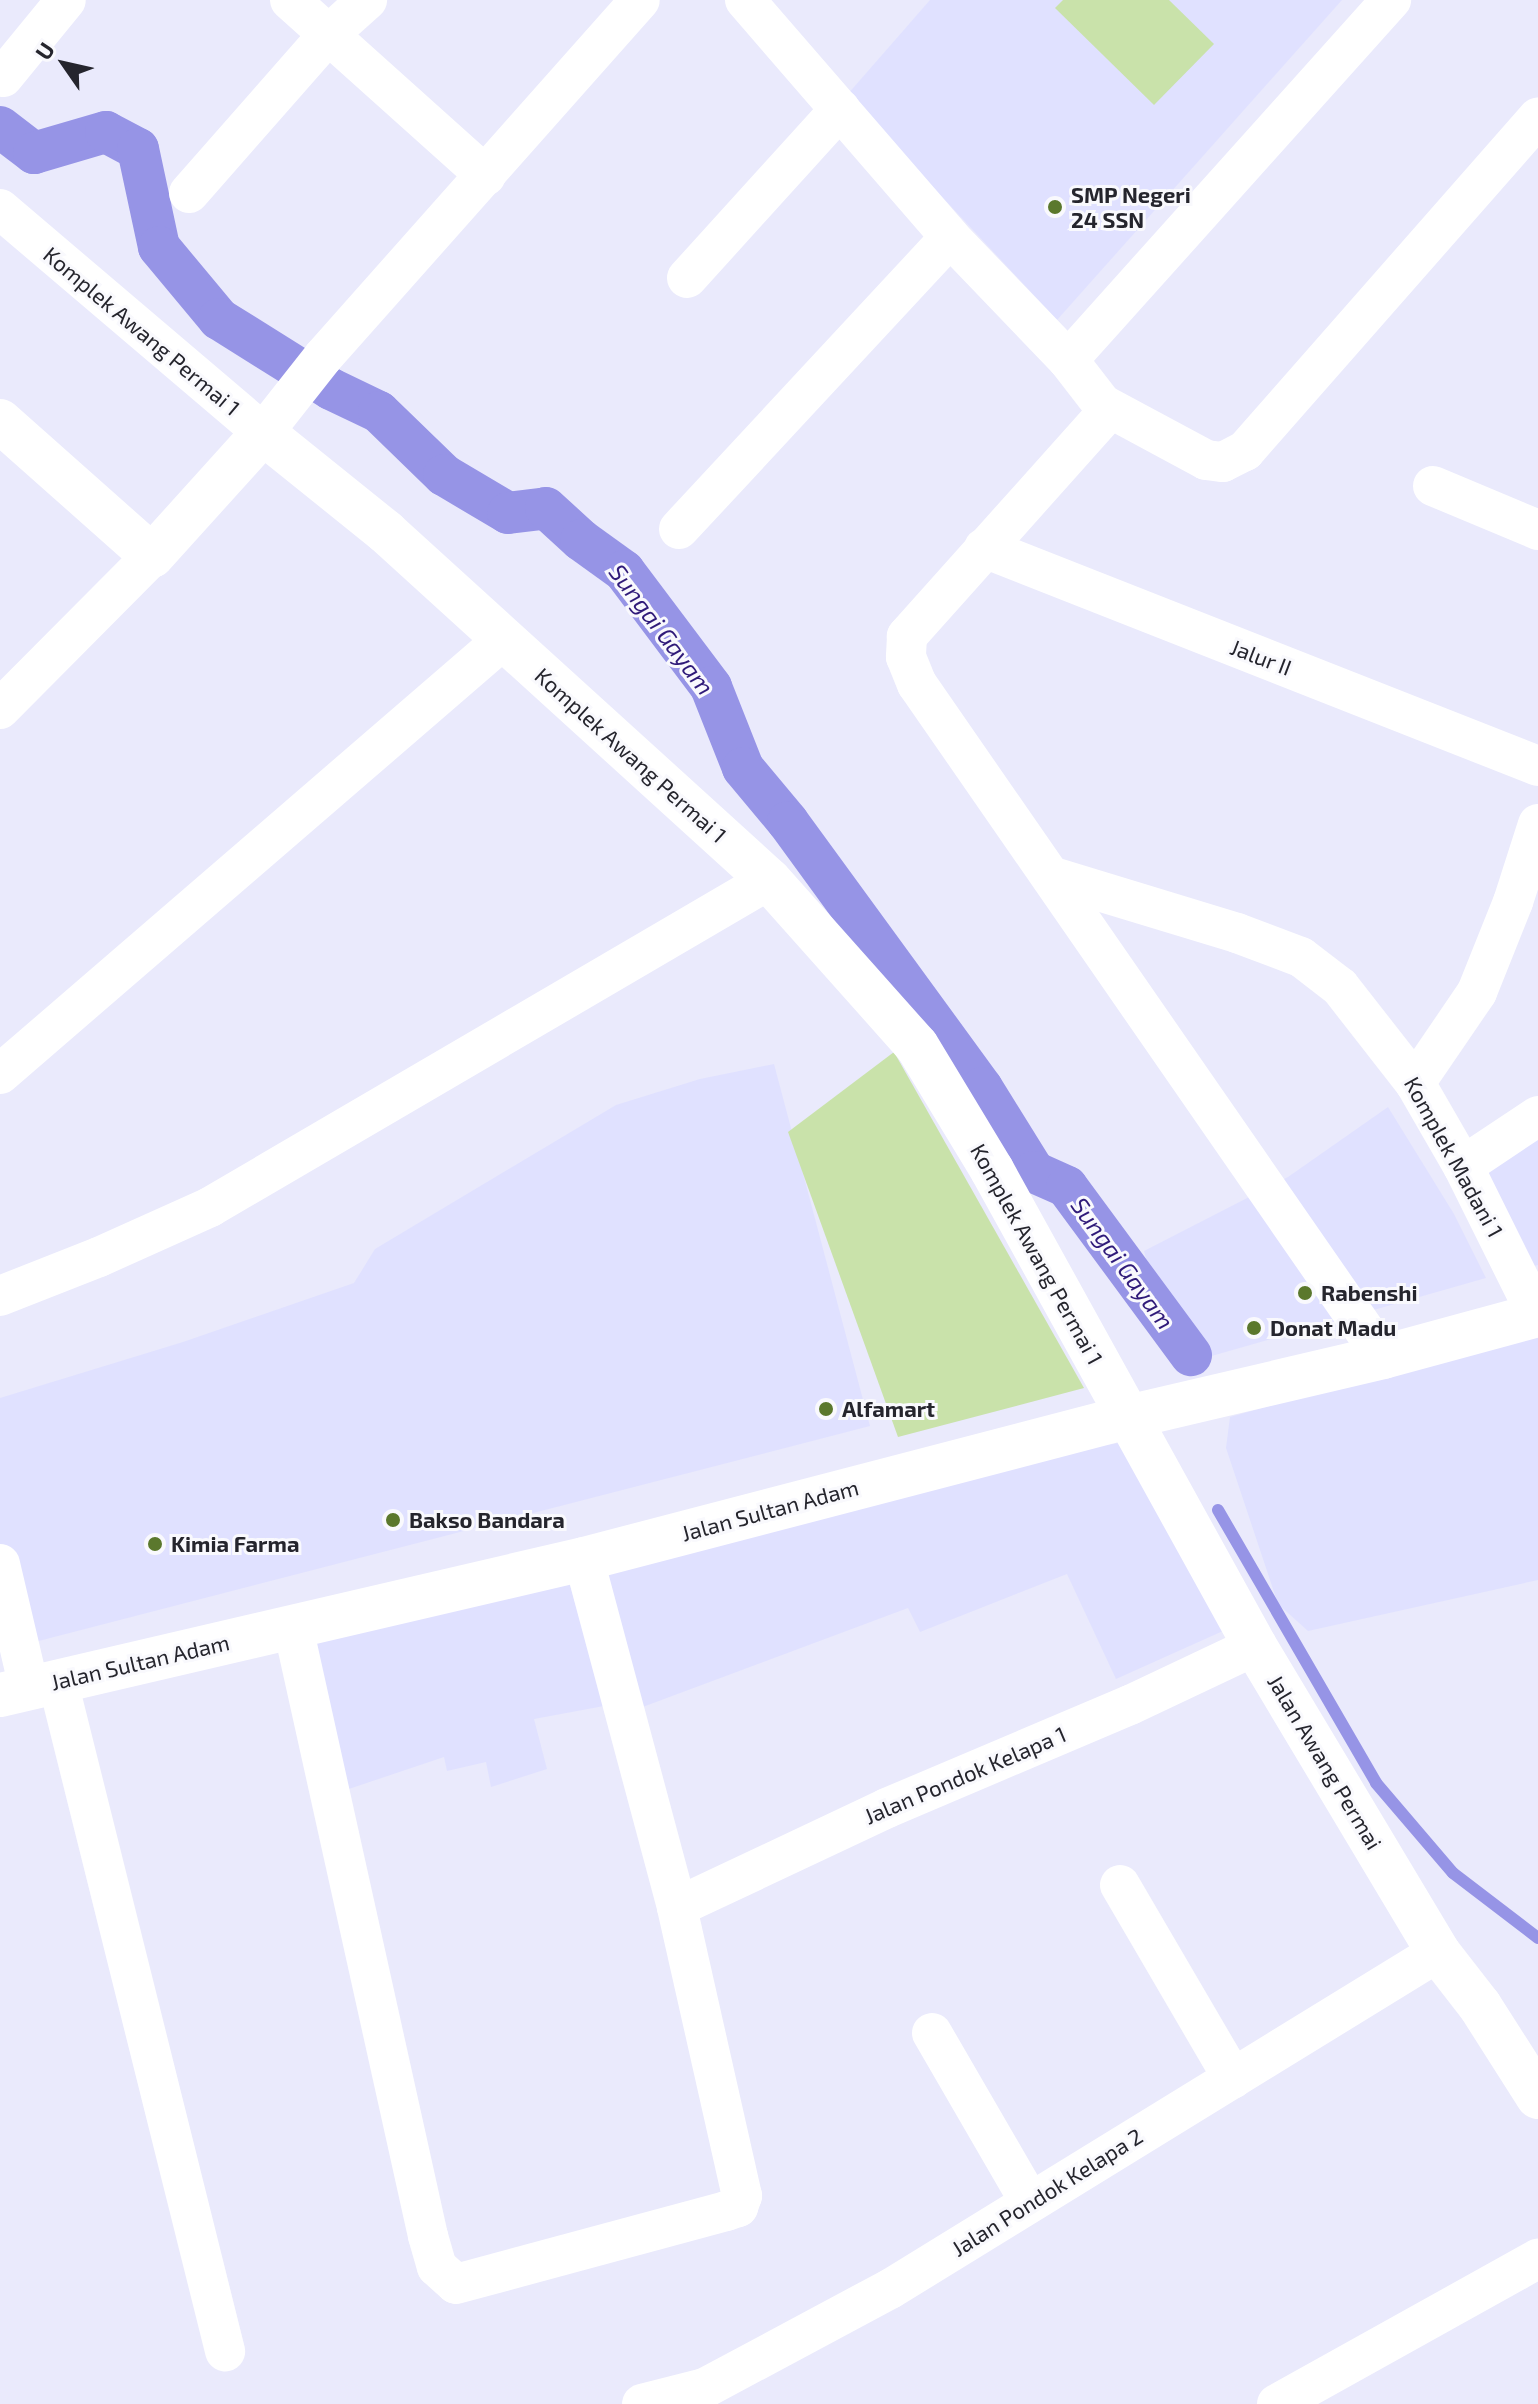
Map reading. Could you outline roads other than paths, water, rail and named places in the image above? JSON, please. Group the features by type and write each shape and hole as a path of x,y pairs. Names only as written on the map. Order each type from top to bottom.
{"street":[{"path":"3,77 66,0"},
{"path":"290,0 486,176"},
{"path":"189,193 327,36 367,0"},
{"path":"0,709 152,556 263,433 323,357 640,0"},
{"path":"1068,360 1391,0"},
{"path":"756,4 840,109 950,237 1068,360 1110,409 1206,460 1223,462 1245,451 1538,118"},
{"path":"687,278 840,109"},
{"name":"Komplek Awang Permai 1","path":"0,209 263,433 386,532 769,880 917,1046 992,1170 1128,1417"},
{"path":"679,529 950,237"},
{"path":"1110,409 907,636 906,657 917,684 1383,1357"},
{"path":"0,421 152,556"},
{"path":"1433,486 1538,530"},
{"name":"Jalur II","path":"984,548 1538,766"},
{"path":"0,1074 503,640"},
{"path":"1415,1083 1477,992 1513,902 1538,824"},
{"name":"Komplek Madani 1","path":"1053,877 1237,933 1301,957 1340,987 1415,1083 1463,1166 1538,1315"},
{"path":"0,1296 99,1257 210,1207 769,880"},
{"path":"1463,1166 1538,1116"},
{"name":"Jalan Sultan Adam","path":"29,1688 584,1559 1128,1417 1383,1357 1538,1315"},
{"name":"Jalan Awang Permai","path":"1128,1417 1255,1646 1438,1952 1480,2006 1538,2097"},
{"path":"293,1627 428,2236 437,2267 456,2284 738,2207 742,2196 677,1907 584,1559"},
{"path":"0,1564 29,1688 225,2351"},
{"name":"Jalan Pondok Kelapa 1","path":"677,1907 887,1808 1130,1705 1255,1646"},
{"path":"1120,1885 1233,2078"},
{"name":"Jalan Pondok Kelapa 2","path":"642,2404 708,2396 890,2289 1438,1952"},
{"path":"932,2033 1030,2202"},
{"path":"1300,2398 1538,2259"}],"waterway":[{"name":"Sungai Gayam","path":"0,127 34,153 106,132 138,149 159,247 219,319 331,389 379,412 444,475 508,513 546,508 581,540 624,571 711,687 743,768 788,822 982,1088 1034,1172 1067,1187 1191,1355"},
{"name":"Sungai Gayam","path":"1218,1510 1376,1783 1453,1873 1538,1938"}],"place":[{"name":"SMP Negeri 24 SSN","path":"1055,207"},
{"name":"Rabenshi","path":"1305,1293"},
{"name":"Donat Madu","path":"1254,1328"},
{"name":"Alfamart","path":"826,1409"},
{"name":"Bakso Bandara","path":"393,1520"},
{"name":"Kimia Farma","path":"155,1544"}]}
